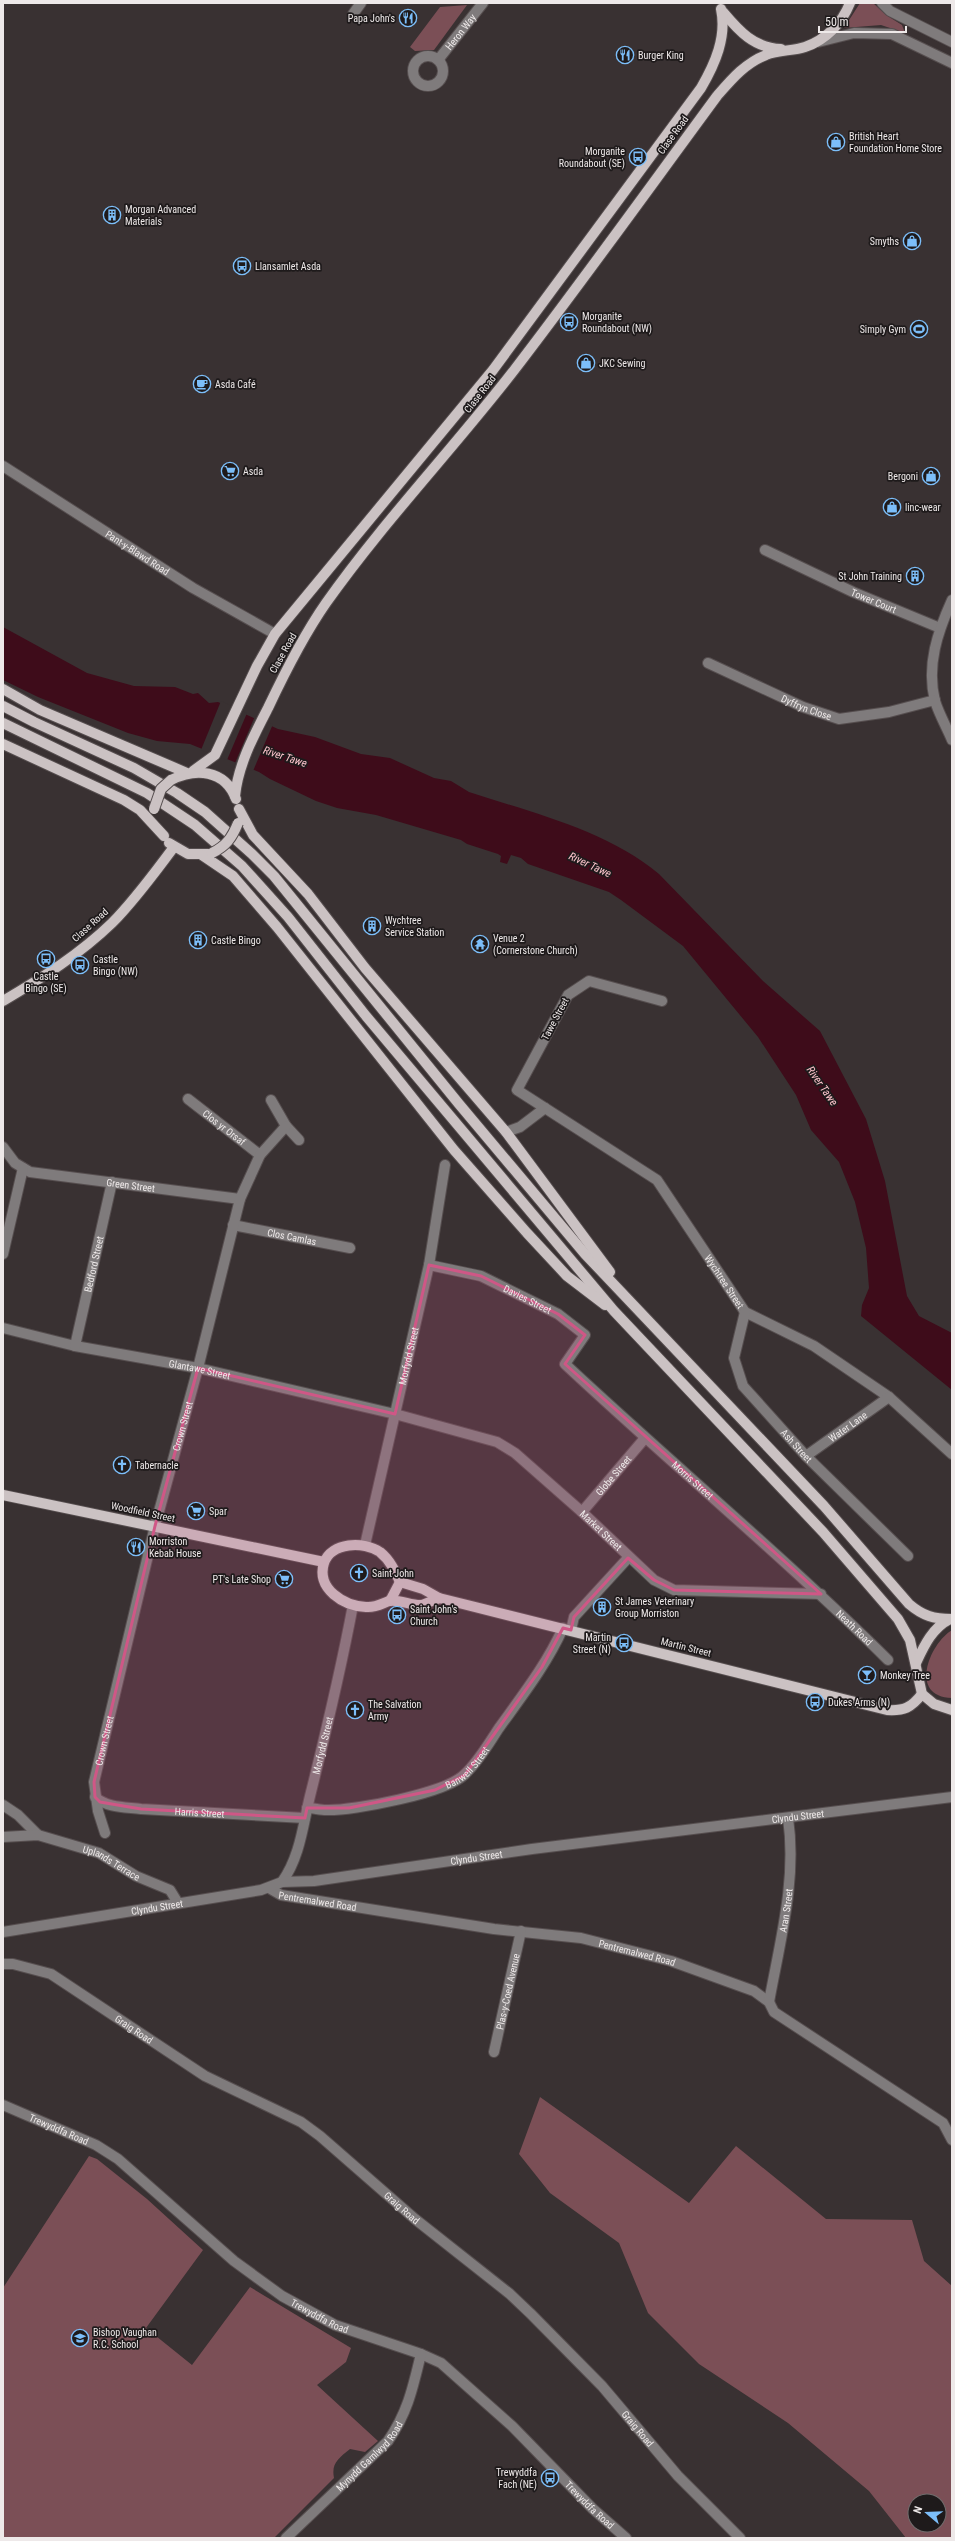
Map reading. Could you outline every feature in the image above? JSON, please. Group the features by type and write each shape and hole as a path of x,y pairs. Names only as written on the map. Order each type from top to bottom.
{"main road":[{"path":"721,6 740,33 756,43 774,49 793,50 817,42 833,30 845,14 850,3"},
{"name":"Clase Road","path":"190,772 215,755 275,634 493,370 678,119 713,67 724,23 721,6"},
{"name":"Clase Road","path":"235,796 242,766 264,716 293,658 325,604 515,368 717,96 732,78 756,60 767,54 793,50"},
{"path":"3,689 40,710 190,772 212,775 225,783 235,796 239,809 253,835 308,894 366,968 506,1132 632,1302"},
{"path":"3,706 34,722 134,768 206,812 231,834 274,876 546,1209 824,1506 909,1604 919,1613 934,1619 952,1618"},
{"path":"3,723 147,793 195,825 237,861 288,917 371,1022 614,1311 823,1532 898,1620 910,1640 916,1663 918,1682 922,1694 934,1704 952,1710"},
{"path":"3,744 124,800 140,810 174,847 188,854 207,854 222,849 232,839 238,823 239,809"},
{"path":"164,836 157,823 154,809 161,789 171,780 190,772"},
{"name":"Clase Road","path":"3,1001 43,978 83,948 113,922 174,847"},
{"path":"207,854 233,876 277,927 454,1150 527,1233 567,1276 592,1298 614,1311"},
{"name":"Woodfield Street","path":"3,1495 324,1562"},
{"path":"390,1601 400,1582 393,1567 379,1552 364,1546 339,1548 331,1552 324,1562 323,1572 327,1588 337,1598 353,1605 378,1607 390,1601 422,1605 439,1598"},
{"name":"Martin Street","path":"400,1582 423,1589 439,1598 887,1710 900,1711 911,1707 922,1694"},
{"path":"916,1663 938,1627 952,1618"}],"street":[{"path":"354,14 361,3"},
{"name":"Heron Way","path":"438,60 483,3"},
{"path":"882,3 890,11 952,42"},
{"path":"817,42 854,33 871,32 892,34 952,63"},
{"name":"Pant-y-Blawd Road","path":"3,466 193,588 275,634"},
{"name":"Tower Court","path":"765,550 853,592 940,628"},
{"path":"952,600 940,628 932,662 935,700 952,740"},
{"name":"Dyffryn Close","path":"708,663 803,707 839,719 889,712 935,700"},
{"name":"Tawe Street","path":"517,1090 568,995 589,981 662,1001"},
{"name":"Wychtree Street","path":"517,1090 657,1180 745,1312 814,1346 888,1397 952,1454"},
{"name":"Clos yr Orsaf","path":"188,1099 260,1155"},
{"path":"271,1100 286,1126 299,1140"},
{"path":"506,1132 520,1127 545,1108"},
{"name":"Crown Street","path":"105,1833 95,1797 94,1782 155,1526 198,1368 240,1199 260,1155 286,1126"},
{"path":"3,1147 15,1162 23,1168 3,1254"},
{"name":"Morfydd Street","path":"364,1546 429,1265 446,1165"},
{"name":"Green Street","path":"23,1168 30,1172 240,1199"},
{"name":"Bedford Street","path":"75,1346 112,1182"},
{"name":"Clos Camlas","path":"233,1225 350,1248"},
{"name":"Davies Street","path":"429,1265 480,1276 558,1314 585,1335 565,1364"},
{"name":"Ash Street","path":"745,1312 734,1358 743,1386 806,1456 908,1556"},
{"name":"Glantawe Street","path":"3,1328 75,1346 198,1368 395,1414"},
{"name":"Morris Street","path":"565,1364 645,1438 821,1594"},
{"name":"Water Lane","path":"806,1456 888,1397"},
{"name":"Market Street","path":"395,1414 496,1442 515,1453 582,1512 628,1558 654,1580 674,1590 821,1594"},
{"name":"Globe Street","path":"582,1512 645,1438"},
{"name":"Banwell Street","path":"308,1808 326,1810 349,1808 436,1790 455,1782 465,1774 478,1758 542,1667 574,1616 628,1558"},
{"name":"Neath Road","path":"821,1594 888,1660"},
{"name":"Morfydd Street","path":"282,1882 292,1868 308,1808 335,1699 353,1605"},
{"name":"Harris Street","path":"95,1797 100,1802 115,1806 141,1809 305,1818"},
{"name":"Clyndu Street","path":"3,1932 269,1888 282,1882 314,1881 532,1849 952,1797"},
{"path":"3,1805 18,1815 38,1835"},
{"name":"Aran Street","path":"769,2002 790,1889 791,1842 788,1818"},
{"path":"3,1837 38,1835"},
{"name":"Uplands Terrace","path":"38,1835 99,1853 136,1876 170,1890 178,1903"},
{"name":"Pentremalwed Road","path":"269,1888 281,1895 494,1929 581,1938 671,1961 754,1991 769,2002 774,2012 943,2123 952,2140"},
{"name":"Plas-y-Coed Avenue","path":"494,2052 521,1931"},
{"name":"Graig Road","path":"3,1964 13,1964 51,1974 205,2076 301,2122 320,2136 415,2219 510,2294 530,2313 602,2386 678,2476 740,2538"},
{"name":"Trewyddfa Road","path":"3,2105 96,2145 118,2159 234,2261 282,2296 335,2326 421,2354 441,2363 512,2426 593,2509 626,2538"},
{"name":"Mynydd Garnlwyd Road","path":"286,2538 388,2441 401,2421 410,2402 421,2354"}],"highlighted area":[{"path":"429,1265 481,1276 558,1314 585,1335 565,1364 821,1594 674,1590 654,1580 628,1558 574,1617 571,1630 563,1628 542,1667 465,1775 435,1790 349,1808 307,1808 305,1818 141,1809 100,1802 95,1797 94,1782 155,1526 198,1368 395,1414"}],"shaded area":[{"path":"860,3 873,3 886,15 902,25 905,33 881,25 844,28"},
{"path":"467,5 434,50 415,51 410,47 440,7"},
{"path":"952,1630 952,1698 938,1695 930,1689 927,1680 927,1669 930,1657 936,1646"},
{"path":"540,2097 689,2203 736,2146 826,2219 912,2220 924,2261 952,2286 952,2538 906,2538 869,2491 788,2423 699,2364 648,2313 619,2243 550,2193 519,2154"},
{"name":"Bishop Vaughan R.C. School","path":"89,2156 97,2159 147,2199 203,2250 146,2328 192,2365 250,2287 351,2348 346,2362 317,2385 378,2441 365,2452 350,2449 342,2455 335,2465 333,2473 334,2478 274,2538 3,2538 3,2288"}],"water":[{"name":"River Tawe","path":"3,627 87,673 134,686 175,687 193,694 198,693 209,703 218,702 278,729 315,737 361,754 390,758 434,778 451,781 469,792 568,824 616,846 659,874 763,981 820,1031 866,1119 885,1181 907,1296 919,1316 952,1333 952,1390 861,1316 862,1305 869,1288 866,1248 855,1202 839,1162 811,1130 796,1095 758,1037 683,946 609,892 528,864 521,858 511,855 507,864 500,862 501,856 498,854 467,844 461,840 376,815 337,808 316,801 270,779 259,772 190,744 157,741 128,733 38,697 3,680"}],"pier":[{"path":"221,701 247,713 227,760 201,750"},
{"path":"255,716 273,724 253,771 235,763"}],"place":[{"name":"Papa John's","path":"408,18"},
{"name":"Burger King","path":"625,55"},
{"name":"British Heart Foundation Home Store","path":"836,142"},
{"name":"Morganite Roundabout (SE)","path":"638,157"},
{"name":"Morgan Advanced Materials","path":"112,215"},
{"name":"Smyths","path":"912,241"},
{"name":"Llansamlet Asda","path":"242,266"},
{"name":"Morganite Roundabout (NW)","path":"569,322"},
{"name":"Simply Gym","path":"919,329"},
{"name":"JKC Sewing","path":"586,363"},
{"name":"Asda Café","path":"202,384"},
{"name":"Asda","path":"230,471"},
{"name":"Bergoni","path":"931,476"},
{"name":"linc-wear","path":"892,507"},
{"name":"St John Training","path":"915,576"},
{"name":"Wychtree Service Station","path":"372,926"},
{"name":"Castle Bingo","path":"198,940"},
{"name":"Venue 2 (Cornerstone Church)","path":"480,944"},
{"name":"Castle Bingo (SE)","path":"46,959"},
{"name":"Castle Bingo (NW)","path":"80,965"},
{"name":"Tabernacle","path":"122,1465"},
{"name":"Spar","path":"196,1511"},
{"name":"Morriston Kebab House","path":"136,1547"},
{"name":"Saint John","path":"359,1573"},
{"name":"PT's Late Shop","path":"284,1579"},
{"name":"St James Veterinary Group Morriston","path":"602,1607"},
{"name":"Saint John's Church","path":"397,1615"},
{"name":"Martin Street (N)","path":"624,1643"},
{"name":"Monkey Tree","path":"867,1675"},
{"name":"Dukes Arms (N)","path":"815,1702"},
{"name":"The Salvation Army","path":"355,1710"},
{"name":"Bishop Vaughan R.C. School","path":"80,2338"},
{"name":"Trewyddfa Fach (NE)","path":"550,2478"}]}
